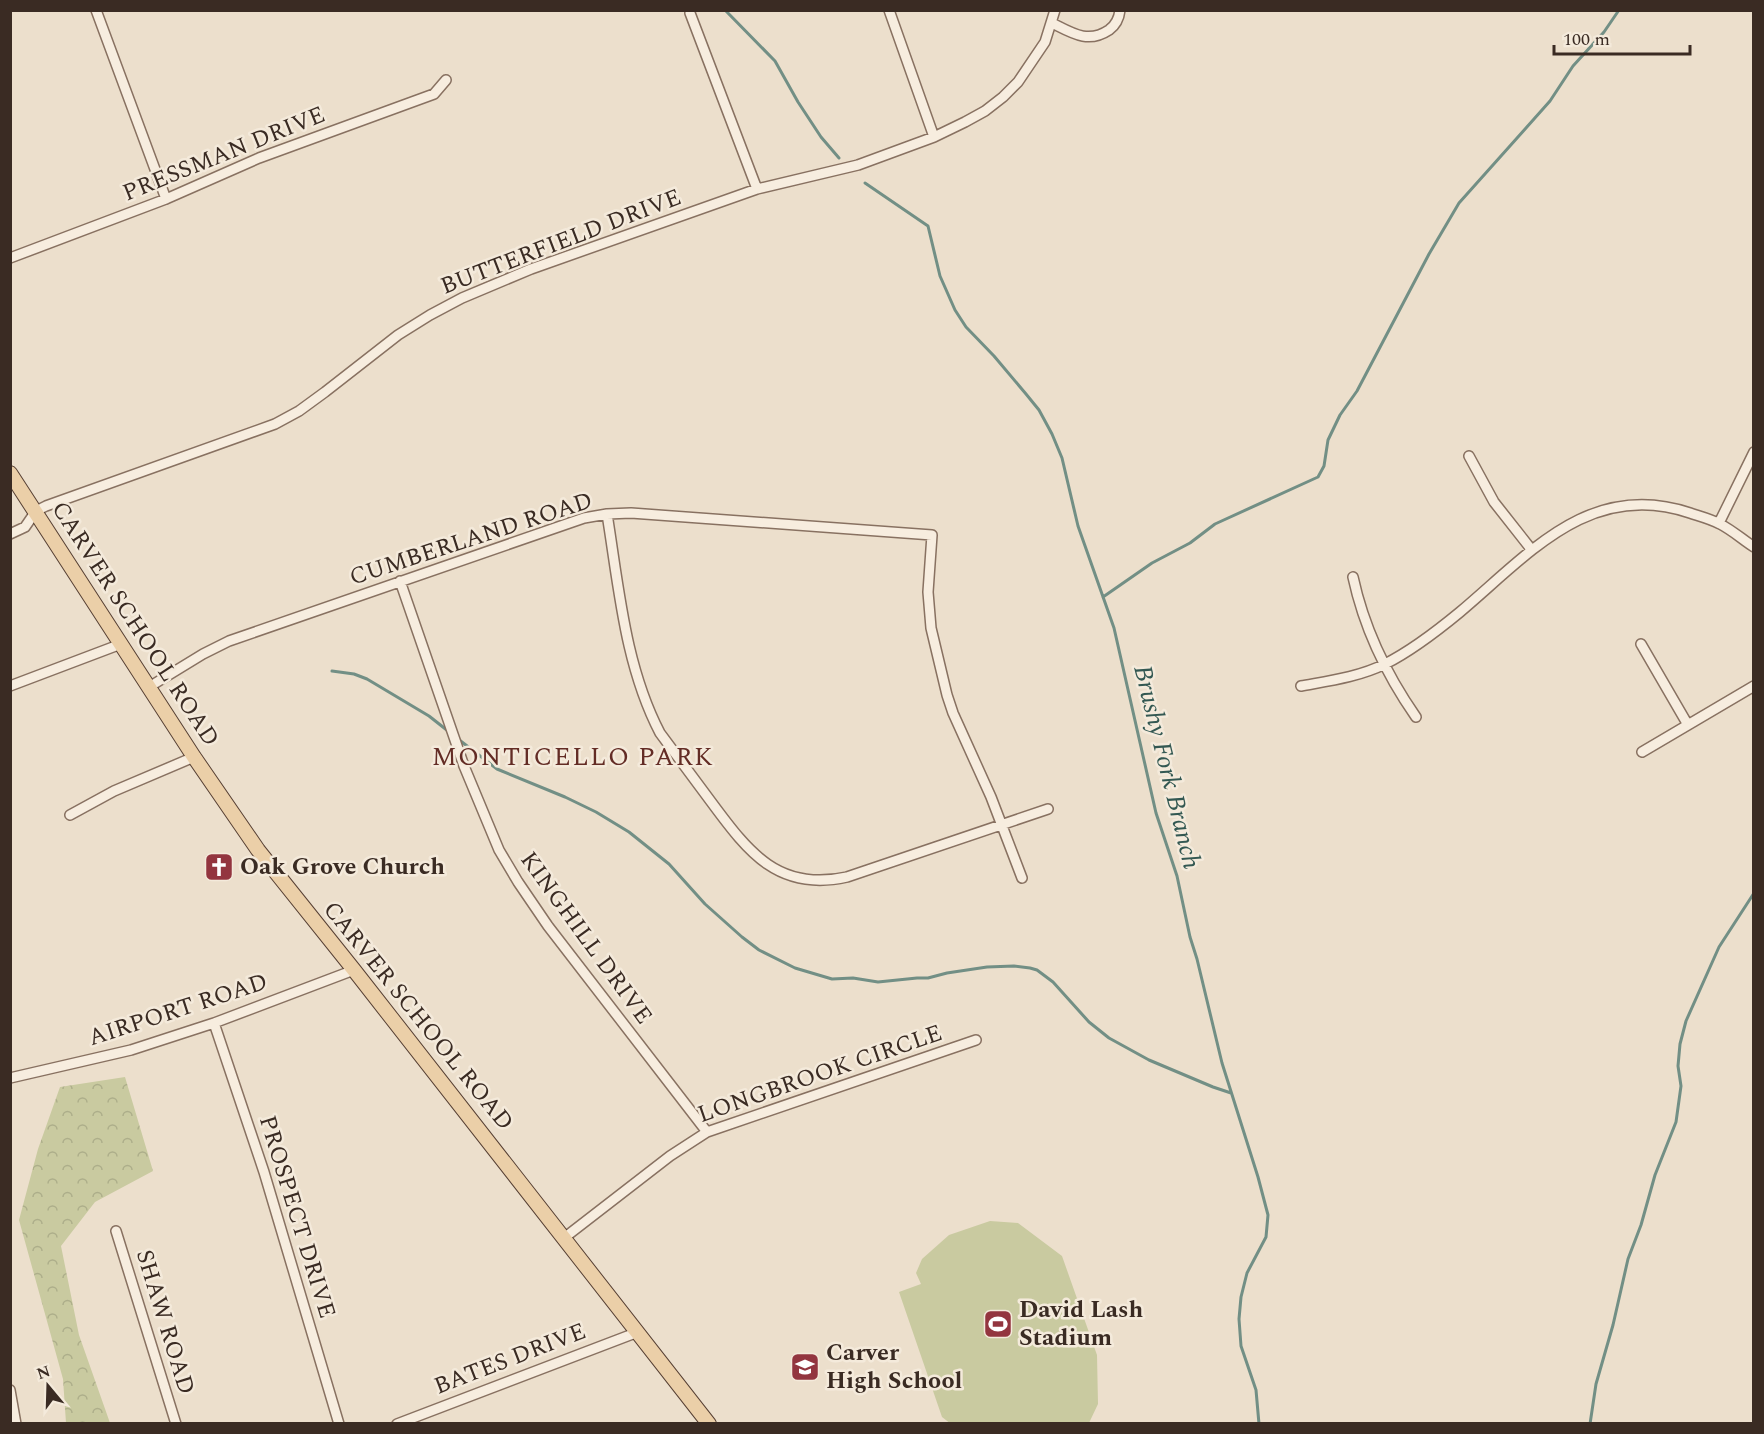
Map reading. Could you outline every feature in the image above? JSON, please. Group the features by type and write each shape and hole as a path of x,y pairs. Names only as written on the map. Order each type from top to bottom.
{"main road":[{"name":"CARVER SCHOOL ROAD","path":"10,473 194,757 258,850 709,1424"}],"street":[{"path":"96,10 166,199"},
{"path":"889,10 934,137"},
{"name":"BUTTERFIELD DRIVE","path":"10,534 25,527 36,511 275,424 300,411 398,335 462,298 528,271 757,189 858,165 934,137 985,111 1003,98 1034,60 1045,42 1055,10"},
{"path":"1052,23 1077,36 1096,37 1111,29 1119,18 1120,10"},
{"path":"690,13 757,189"},
{"name":"PRESSMAN DRIVE","path":"10,258 166,199 259,158 434,94 446,80"},
{"path":"1719,523 1754,452"},
{"path":"1469,456 1494,502 1531,549"},
{"path":"1301,686 1340,679 1383,665 1424,640 1459,613 1531,549 1572,522 1611,508 1648,505 1669,507 1719,523 1754,547"},
{"name":"CUMBERLAND ROAD","path":"149,687 229,641 584,518 631,513 932,535 928,592 931,628 937,659 953,713 1002,825"},
{"path":"607,514 632,659 650,714 660,733 743,845 754,856 788,874 811,881 830,881 1048,809"},
{"path":"1353,577 1367,627 1383,665 1399,694 1416,717"},
{"name":"KINGHILL DRIVE","path":"400,581 464,766 499,850 548,926 707,1131"},
{"path":"10,686 121,644"},
{"path":"1641,644 1688,725"},
{"path":"1642,752 1754,686"},
{"path":"70,815 114,791 194,757"},
{"path":"1002,825 1022,878"},
{"name":"AIRPORT ROAD","path":"10,1078 131,1050 214,1023 354,970"},
{"name":"PROSPECT DRIVE","path":"214,1023 264,1172 339,1424"},
{"name":"LONGBROOK CIRCLE","path":"564,1238 670,1156 707,1131 976,1040"},
{"name":"SHAW ROAD","path":"116,1231 176,1424"},
{"name":"BATES DRIVE","path":"400,1423 638,1332"},
{"path":"10,1390 16,1424"}],"green space":[{"path":"125,1077 153,1171 95,1202 61,1246 79,1335 110,1423 66,1423 63,1379 19,1220 38,1149 60,1087"},
{"name":"David Lash Stadium","path":"990,1221 1018,1223 1062,1256 1097,1355 1098,1404 1089,1423 951,1424 942,1417 899,1292 921,1284 916,1273 922,1259 949,1235"}],"waterway":[{"name":"Brushy Fork Branch","path":"725,10 775,61 821,137 839,158"},
{"path":"1103,597 1152,563 1190,543 1215,524 1318,477 1324,466 1328,440 1340,415 1357,391 1429,254 1459,203 1550,101 1573,66 1604,32 1619,10"},
{"name":"Brushy Fork Branch","path":"865,183 928,226 940,276 955,310 966,327 994,356 1039,410 1062,458 1078,526 1114,628 1156,813 1177,876 1222,1063 1268,1215 1266,1237 1247,1273 1239,1319 1241,1346 1256,1390 1259,1424"},
{"path":"332,671 354,674 367,679 429,716 448,731"},
{"path":"458,739 497,769 565,797 629,832 669,864 705,904 742,937 759,950 795,968 832,979 853,978 878,982 928,978 987,967 1014,966 1037,970 1053,982 1089,1022 1109,1038 1149,1060 1231,1093"},
{"path":"1590,1424 1596,1384 1613,1325 1628,1259 1641,1225 1655,1175 1676,1122 1681,1086 1678,1066 1680,1044 1686,1021 1719,947 1754,893"}],"place":[{"name":"Oak Grove Church","path":"219,867"},
{"name":"David Lash Stadium","path":"998,1324"},
{"name":"Carver High School","path":"805,1367"}],"district":[{"name":"MONTICELLO PARK","path":"573,757"}]}
